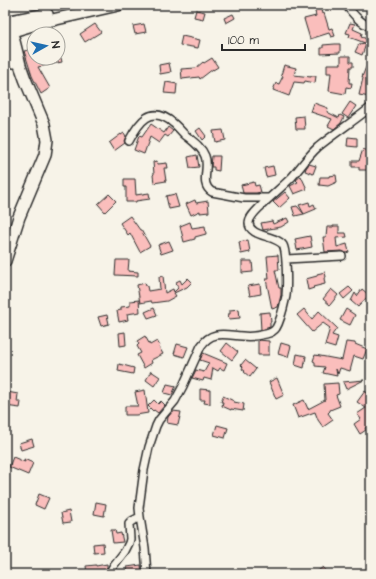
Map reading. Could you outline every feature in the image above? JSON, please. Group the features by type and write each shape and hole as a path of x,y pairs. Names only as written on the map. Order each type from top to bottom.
{"main road":[{"path":"7,33 36,16 88,5"},
{"path":"7,33 39,23 118,5"},
{"path":"5,261 19,217 45,155 47,140 44,124 7,33"}],"street":[{"path":"346,5 360,21 371,27"},
{"path":"147,574 139,508 144,470 149,447 159,420 175,401 205,340 214,336 226,334 256,336 268,333 275,329 281,315 286,296 286,259 284,246 273,238 256,232 251,228 249,221 250,218 292,176 312,152 371,107"},
{"path":"130,141 139,124 146,117 155,115 163,117 174,124 197,145 206,157 207,165 205,179 207,187 210,191 244,198 269,198"},
{"path":"286,259 342,256"},
{"path":"109,574 114,564 125,551 129,543 129,524 140,517"}],"building":[{"path":"320,5 322,14 324,13 329,29 332,28 335,36 331,37 329,33 310,39 304,19 316,16 314,7"},
{"path":"196,10 205,12 203,19 194,17"},
{"path":"233,14 235,18 226,23 224,18"},
{"path":"350,23 355,24 353,29 362,33 361,37 368,39 362,55 355,52 359,44 365,43 349,37 350,34 346,33"},
{"path":"95,24 101,32 85,42 80,34"},
{"path":"144,24 146,32 135,34 133,26"},
{"path":"182,36 200,40 198,48 180,45"},
{"path":"340,44 340,53 321,54 321,48 323,48 323,45"},
{"path":"341,56 350,56 350,62 353,62 353,67 350,67 349,83 352,83 351,88 346,87 345,94 329,91 331,73 327,73 327,64 341,64"},
{"path":"212,58 218,67 200,79 199,77 182,79 181,69 196,68 203,62 204,63"},
{"path":"169,63 171,72 160,74 159,65"},
{"path":"284,65 296,68 294,75 311,77 316,76 315,83 305,81 304,83 294,82 289,96 273,90 276,83 279,84 283,76 281,75"},
{"path":"29,66 43,66 38,67 50,88 41,94"},
{"path":"366,67 371,69 370,97 359,95 362,77"},
{"path":"166,82 177,84 176,94 164,93"},
{"path":"350,102 356,106 348,118 342,114"},
{"path":"314,103 328,108 327,112 339,118 340,115 344,117 341,123 334,129 328,126 332,119 311,112"},
{"path":"304,116 305,129 296,129 295,117"},
{"path":"151,124 164,133 168,127 173,131 168,137 165,135 159,143 150,137 144,154 134,150 139,136 142,137"},
{"path":"200,128 206,136 202,140 196,131"},
{"path":"223,130 225,140 215,142 213,131"},
{"path":"124,133 126,136 124,141 125,143 114,151 109,143"},
{"path":"348,137 357,138 357,147 347,146"},
{"path":"363,149 371,152 371,170 359,170 359,167 352,167 352,161 359,161"},
{"path":"197,155 199,167 190,168 188,157"},
{"path":"212,156 220,156 219,171 214,170 214,167 211,167"},
{"path":"157,161 158,164 167,163 168,168 164,168 166,181 154,183 153,162"},
{"path":"309,164 316,166 313,174 305,171"},
{"path":"273,166 275,175 266,177 264,168"},
{"path":"336,175 337,182 328,186 319,185 320,177"},
{"path":"301,176 307,189 294,194 290,186 298,182 296,180"},
{"path":"124,179 135,179 136,195 149,193 150,199 136,202 126,202 126,187 124,187"},
{"path":"254,182 255,186 259,185 261,192 243,193 241,185"},
{"path":"285,192 290,198 279,208 273,202"},
{"path":"109,194 116,201 105,212 98,204"},
{"path":"175,194 179,207 169,209 166,196"},
{"path":"195,200 196,203 208,201 209,212 200,213 200,211 191,215 186,204"},
{"path":"309,202 310,206 314,204 316,209 304,214 299,205"},
{"path":"297,206 304,214 295,216 292,207"},
{"path":"130,216 141,230 150,246 140,252 130,233 128,235 120,223"},
{"path":"287,218 289,222 281,227 263,230 261,223 272,221 273,224"},
{"path":"190,222 192,228 205,226 206,234 184,242 180,226"},
{"path":"339,226 339,233 346,233 347,237 336,238 337,247 347,244 349,252 325,252 323,237 326,237 327,227"},
{"path":"310,236 312,247 297,250 295,239"},
{"path":"248,240 250,252 241,254 239,242"},
{"path":"169,241 173,250 161,254 158,245"},
{"path":"278,255 279,270 275,270 279,288 281,288 281,295 278,307 272,309 266,279 269,279 267,256"},
{"path":"116,260 129,260 128,271 138,272 138,276 115,275"},
{"path":"242,261 252,261 253,272 242,273"},
{"path":"325,272 325,284 308,290 306,279"},
{"path":"163,276 165,293 173,289 174,292 178,288 176,282 180,280 182,284 188,278 192,282 187,287 174,293 176,296 167,301 140,303 137,285 145,283 148,291 160,289 159,277"},
{"path":"260,284 261,294 250,296 248,286"},
{"path":"349,287 353,291 344,299 340,294"},
{"path":"331,289 338,295 330,305 323,299"},
{"path":"362,289 369,295 358,307 351,301 355,293 357,296"},
{"path":"139,300 140,312 127,314 128,320 119,322 117,311 121,310 121,307 130,306 130,301"},
{"path":"154,308 157,315 148,318 145,312"},
{"path":"239,309 240,318 229,319 228,314 230,314 230,310"},
{"path":"304,309 312,319 319,311 337,328 332,335 338,337 335,348 325,345 330,328 323,323 312,332 297,315"},
{"path":"346,309 355,315 350,325 340,320"},
{"path":"270,312 270,327 261,330 260,313"},
{"path":"107,315 109,324 101,326 98,317"},
{"path":"125,332 126,345 120,346 119,333"},
{"path":"145,336 150,345 157,341 163,354 151,360 152,363 144,368 137,355 141,353 137,346 139,344 137,341"},
{"path":"259,340 269,341 269,355 258,355"},
{"path":"346,342 355,343 367,349 363,359 354,356 350,371 340,368 338,374 336,369 337,376 323,373 325,367 315,366 315,362 313,361 315,355 342,360"},
{"path":"227,343 238,352 232,360 221,351"},
{"path":"281,343 291,346 288,357 278,354"},
{"path":"177,344 188,347 184,357 174,354"},
{"path":"203,353 227,363 224,370 220,368 218,371 213,368 211,380 204,378 203,381 192,378 196,370 204,372 209,363 200,360"},
{"path":"297,354 306,356 304,368 295,365"},
{"path":"245,360 256,369 250,377 242,369 243,367 241,365"},
{"path":"119,364 134,368 133,374 118,371"},
{"path":"151,371 160,377 154,386 146,380"},
{"path":"277,378 284,395 276,399 269,382"},
{"path":"364,380 346,389 343,382"},
{"path":"338,383 339,394 336,395 340,406 330,410 328,413 333,420 323,427 315,412 298,418 293,405 304,400 308,409 325,400 324,384"},
{"path":"167,384 176,386 172,395 164,393"},
{"path":"200,389 210,390 210,404 204,403 205,400 200,400"},
{"path":"145,390 148,413 125,415 125,406 138,406 135,392"},
{"path":"365,391 371,396 371,415 369,418 371,424 360,434 354,424 361,419 357,414 366,408 357,402"},
{"path":"7,392 18,394 17,402 21,402 20,408 5,406"},
{"path":"223,396 234,402 244,404 243,411 231,410 222,406 223,402 221,402"},
{"path":"154,400 158,404 161,401 165,405 158,413 154,410 153,411 148,406"},
{"path":"173,411 181,412 178,425 167,423 168,417"},
{"path":"217,425 228,428 225,438 214,435"},
{"path":"32,439 34,446 21,450 19,443"},
{"path":"13,457 25,462 24,459 33,463 28,475 9,467"},
{"path":"39,494 49,498 44,509 35,505"},
{"path":"96,502 106,504 104,516 94,514"},
{"path":"69,511 71,522 63,523 61,513"},
{"path":"111,530 115,530 116,534 121,533 123,542 113,543"},
{"path":"103,543 104,552 94,553 93,544"},
{"path":"107,564 104,574 87,574 86,566"},
{"path":"141,565 142,574 128,574 127,567"},
{"path":"323,567 329,574 314,574"}]}
